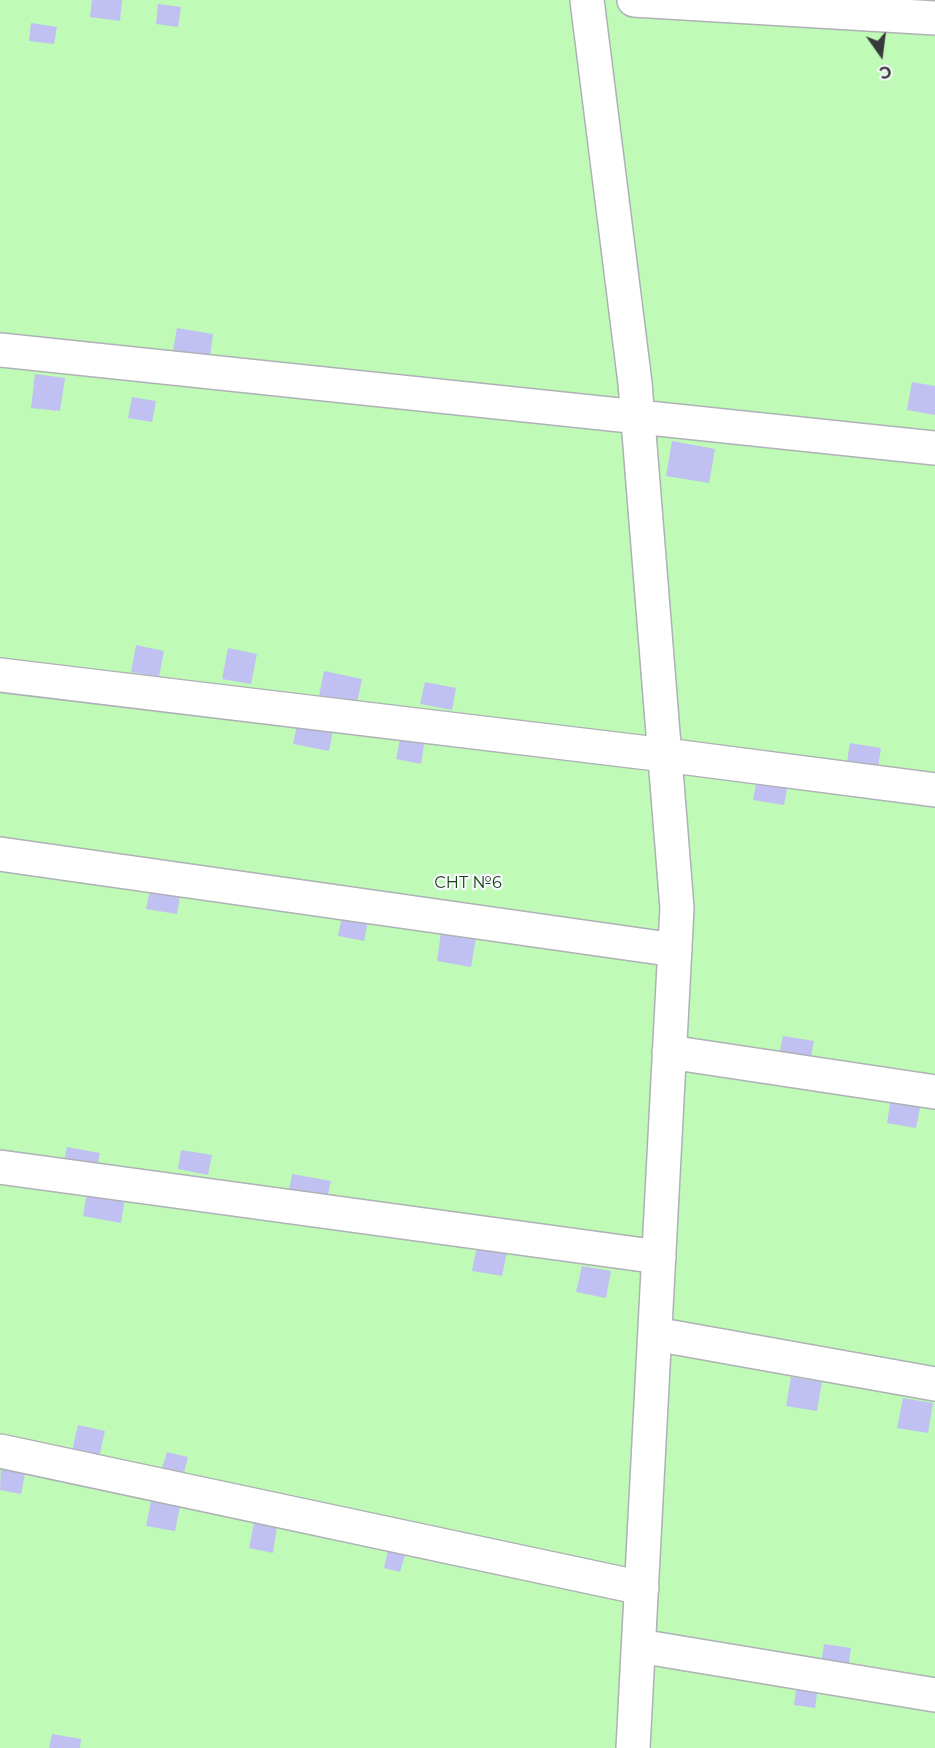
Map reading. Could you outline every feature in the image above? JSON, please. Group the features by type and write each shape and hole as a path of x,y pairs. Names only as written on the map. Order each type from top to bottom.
{"street":[{"path":"587,0 638,418 677,908 633,1748"},
{"path":"634,0 935,18"},
{"path":"0,350 935,448"},
{"path":"0,675 935,790"},
{"path":"0,854 675,950"},
{"path":"669,1052 935,1092"},
{"path":"0,1167 659,1257"},
{"path":"655,1334 935,1384"},
{"path":"0,1451 642,1588"},
{"path":"639,1646 935,1695"}],"green space":[{"name":"СНТ №6","path":"0,0 935,0 935,1748 0,1748"}],"building":[{"path":"92,0 122,0 120,21 90,17"},
{"path":"158,4 181,7 178,27 156,24"},
{"path":"31,23 57,27 54,44 29,41"},
{"path":"177,328 213,334 210,356 173,350"},
{"path":"35,374 65,378 60,411 31,408"},
{"path":"912,382 935,386 935,415 907,410"},
{"path":"132,397 156,401 152,422 128,418"},
{"path":"672,441 715,449 709,483 666,476"},
{"path":"136,645 164,651 159,677 131,672"},
{"path":"228,648 257,654 251,684 222,679"},
{"path":"324,671 362,679 357,703 319,696"},
{"path":"425,682 456,688 452,710 420,704"},
{"path":"298,720 334,726 329,751 293,744"},
{"path":"401,734 425,738 421,764 396,759"},
{"path":"850,743 881,748 878,767 847,762"},
{"path":"757,779 788,784 784,805 753,800"},
{"path":"151,885 181,890 177,914 146,909"},
{"path":"343,911 369,916 364,941 338,936"},
{"path":"441,932 476,938 471,967 437,961"},
{"path":"783,1036 814,1041 809,1066 778,1061"},
{"path":"891,1098 921,1103 916,1128 887,1123"},
{"path":"67,1147 100,1153 97,1167 64,1161"},
{"path":"181,1150 212,1155 208,1175 178,1169"},
{"path":"292,1174 331,1181 327,1199 289,1191"},
{"path":"87,1192 125,1198 121,1223 83,1216"},
{"path":"477,1246 507,1252 502,1276 472,1271"},
{"path":"582,1266 611,1271 606,1298 576,1292"},
{"path":"791,1377 822,1382 817,1411 786,1406"},
{"path":"903,1398 933,1403 928,1433 897,1428"},
{"path":"78,1425 105,1431 99,1457 72,1451"},
{"path":"167,1452 188,1457 182,1480 160,1475"},
{"path":"1,1464 26,1469 21,1494 0,1490"},
{"path":"151,1501 180,1506 175,1531 146,1526"},
{"path":"254,1523 277,1527 273,1553 249,1548"},
{"path":"388,1550 405,1555 400,1572 384,1568"},
{"path":"824,1644 851,1648 848,1668 821,1664"},
{"path":"797,1683 818,1686 815,1708 794,1705"},
{"path":"52,1734 81,1739 80,1748 49,1748"}]}
